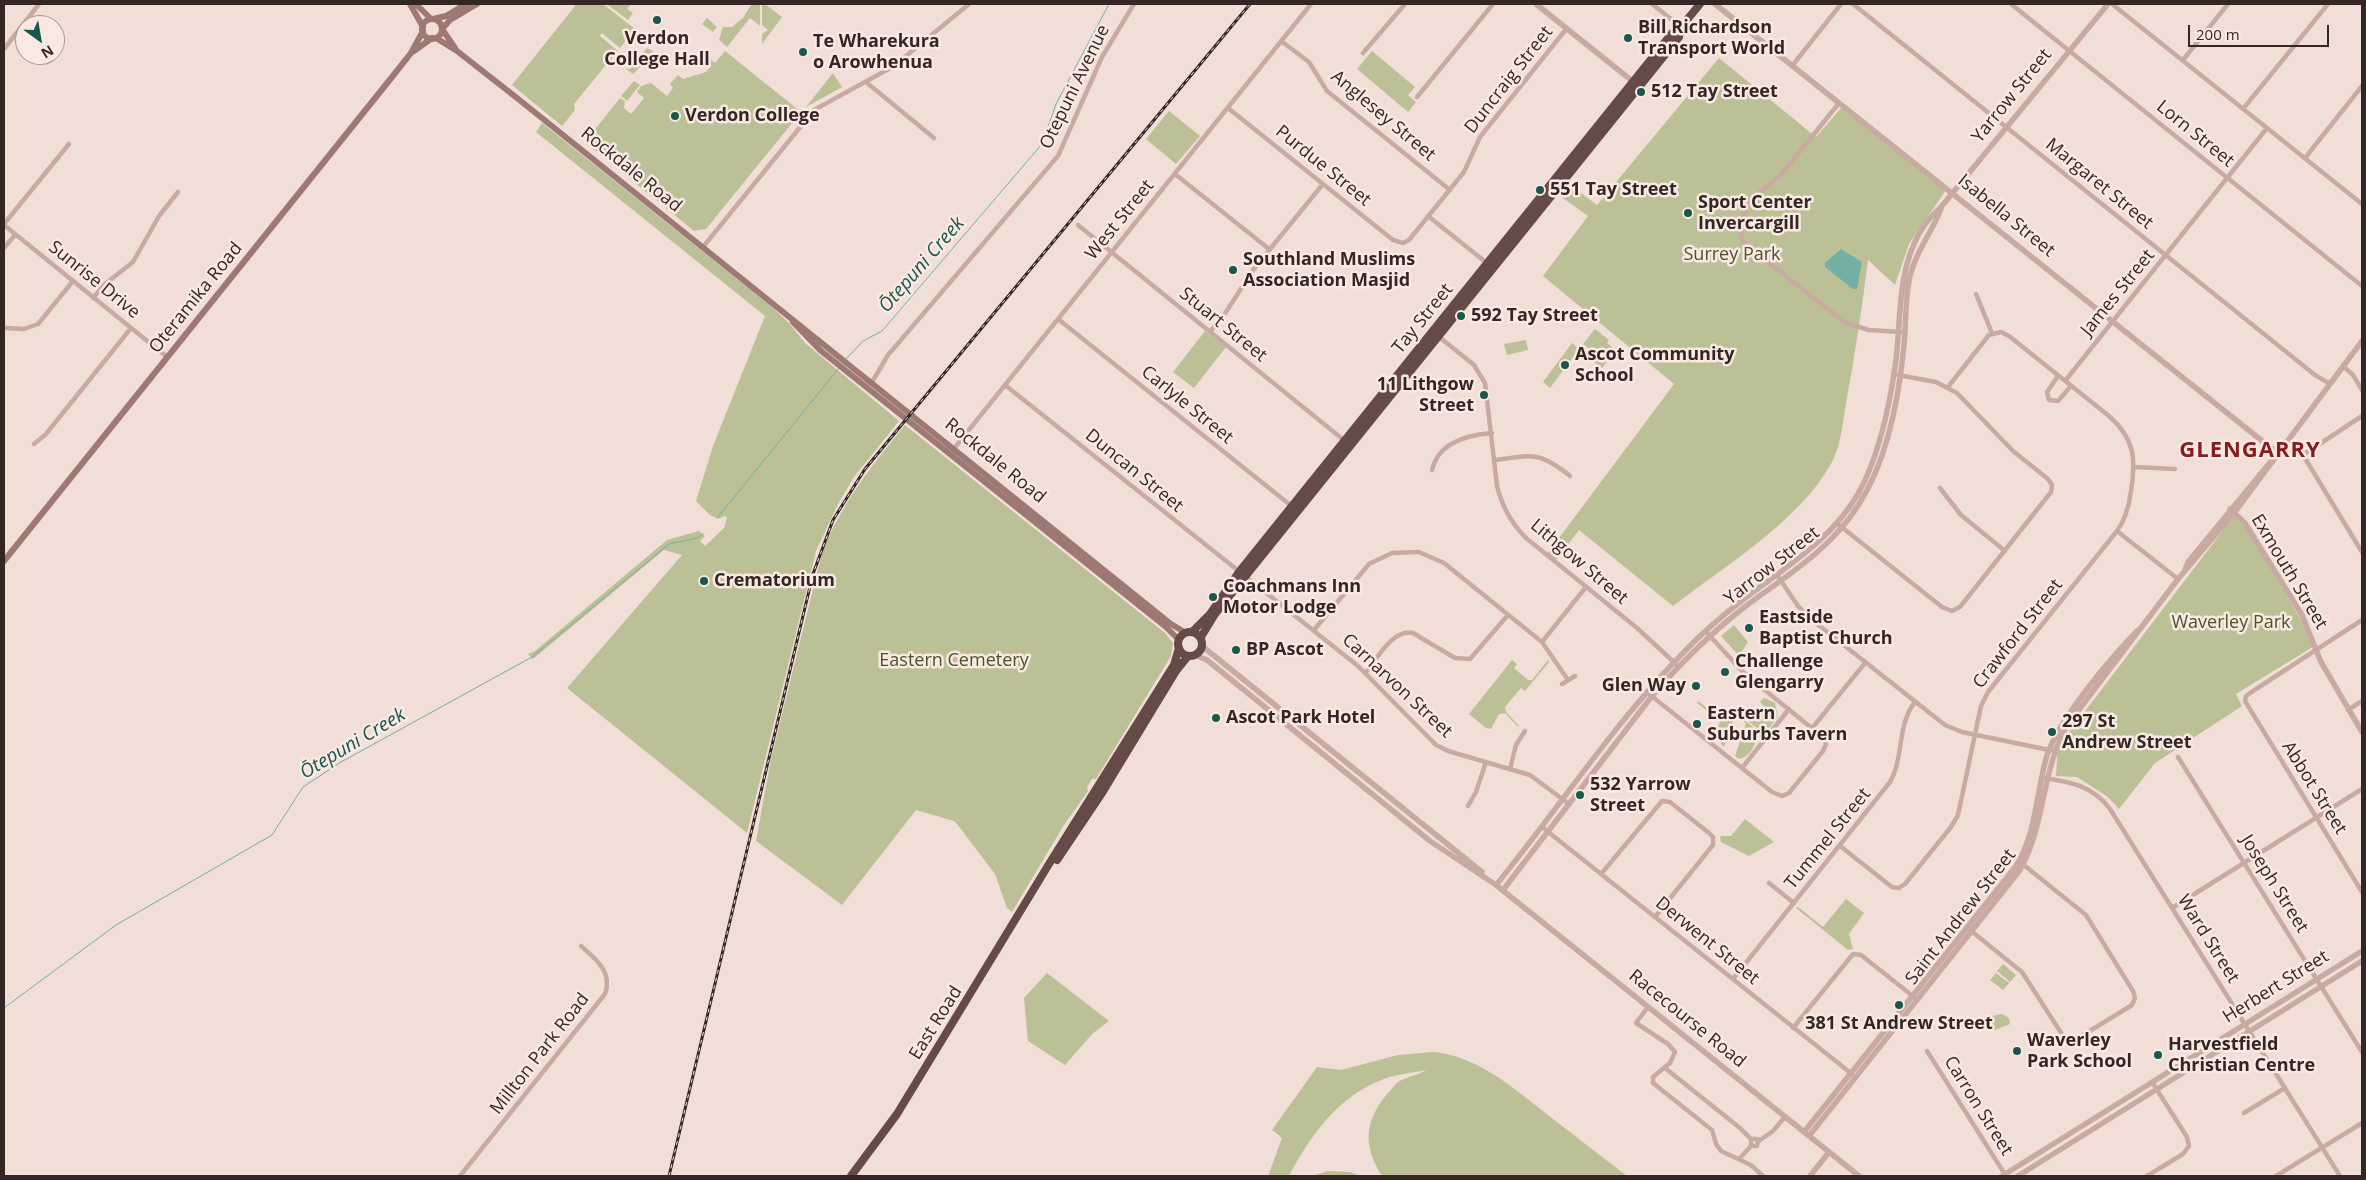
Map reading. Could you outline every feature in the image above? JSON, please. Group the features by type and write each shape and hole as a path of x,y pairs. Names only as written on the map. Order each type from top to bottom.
{"highway":[{"name":"Tay Street","path":"1201,637 1208,623 1242,574 1292,506 1345,440 1494,269 1591,147 1673,32 1681,27 1700,4"},
{"name":"Tay Street","path":"1179,644 1189,632 1210,614 1242,574 1299,512 1352,446 1487,263 1584,142 1637,84"},
{"path":"1584,142 1591,147"},
{"path":"1538,200 1544,206"},
{"path":"1189,632 1201,637 1202,646"},
{"path":"1179,644 1192,655"},
{"name":"East Road","path":"1041,881 1049,864 1174,665 1179,644"},
{"name":"East Road","path":"851,1176 897,1114 1041,881 1080,827 1176,670 1202,646"}],"main road":[{"path":"410,4 426,36 434,38 450,20 477,4"},
{"path":"416,4 440,24 442,29"},
{"path":"423,29 432,19 446,16 466,4"},
{"name":"Oteramika Road","path":"4,561 411,53 423,29"},
{"name":"Rockdale Road","path":"442,29 457,51"},
{"name":"Oteramika Road","path":"411,53 434,38"},
{"name":"Rockdale Road","path":"434,38 457,51 872,381 952,451"},
{"name":"Rockdale Road","path":"785,313 815,345 869,389 952,451 1171,624 1189,632"},
{"name":"Rockdale Road","path":"1043,523 1166,627 1179,644"}],"street":[{"path":"4,49 39,4"},
{"path":"703,247 809,115 819,107 899,62 969,4"},
{"name":"Otepuni Avenue","path":"869,389 888,355 1058,156 1102,57 1134,4"},
{"name":"West Street","path":"952,451 1311,4"},
{"path":"1362,53 1405,4"},
{"path":"1417,97 1493,4"},
{"path":"1536,4 1637,84"},
{"path":"1652,4 1681,27"},
{"name":"Isabella Street","path":"1715,4 2271,448 2278,451"},
{"path":"1792,66 1842,4"},
{"name":"Margaret Street","path":"1853,4 2315,375 2330,384"},
{"name":"Lorn Street","path":"2011,4 2362,286"},
{"name":"Yarrow Street","path":"1503,890 1563,800 1677,664 1707,634 1779,578 1811,558 1860,503 1874,478 1889,430 1901,375 1906,298 1911,272 1942,207 1952,192 2108,4"},
{"path":"2112,4 2362,204"},
{"path":"2183,60 2228,4"},
{"path":"2244,109 2328,4"},
{"name":"Duncraig Street","path":"1403,243 1409,240 1450,190 1466,168 1480,137 1567,28"},
{"name":"Anglesey Street","path":"1281,41 1309,62 1327,91 1450,190"},
{"path":"866,82 934,138"},
{"path":"2304,158 2362,86"},
{"path":"1839,103 1782,174 1748,202 1741,219 1741,236 1748,247 1843,321 1860,328 1905,332"},
{"name":"Purdue Street","path":"1228,108 1393,240 1403,243"},
{"name":"James Street","path":"2065,381 2267,128"},
{"path":"4,224 69,144"},
{"path":"1175,174 1269,249"},
{"path":"1210,332 1269,249 1323,184"},
{"path":"93,298 104,284 133,262 159,216 178,192"},
{"name":"Yarrow Street","path":"1840,525 1868,474 1884,422 1894,374 1900,295 1906,266 1924,226 1931,216 1942,207"},
{"path":"1428,216 1494,269"},
{"name":"Sunrise Drive","path":"4,224 15,235 167,357"},
{"name":"Stuart Street","path":"1078,225 1352,446"},
{"path":"4,248 15,235"},
{"path":"5,328 24,329 38,324 73,282"},
{"path":"1948,387 1982,342 1992,334 1976,294"},
{"name":"Carlyle Street","path":"1058,319 1299,512"},
{"path":"34,444 46,434 131,328"},
{"name":"Crawford Street","path":"1840,846 1892,887 1899,888 1905,884 1952,827 1958,815 1981,706 1988,692 2117,531 2128,509 2134,468 2131,447 2122,430 2109,416 2009,336 2000,332 1992,334"},
{"name":"Lithgow Street","path":"1436,334 1469,361 1482,377 1487,396 1499,494 1513,523 1526,538 1637,628 1677,664"},
{"name":"Saint Andrew Street","path":"1807,1134 2021,863 2034,839 2044,778 2052,750 2071,720 2134,640 2145,622 2178,579 2192,565 2266,464 2273,458 2362,341"},
{"path":"2343,366 2353,375 2362,390"},
{"path":"1840,525 1942,607 1952,612 1960,607 2048,497 2052,484 2013,451 1966,400 1948,387 1927,380 1894,374"},
{"path":"2058,376 2047,392 2049,400 2058,401 2071,386"},
{"name":"Duncan Street","path":"1005,385 1242,574"},
{"path":"2278,451 2295,456 2303,455 2362,416"},
{"path":"1432,470 1434,462 1451,444 1466,437 1492,434"},
{"path":"2303,455 2362,552"},
{"path":"1494,460 1541,456 1570,476"},
{"path":"2134,468 2175,469"},
{"path":"1940,488 1961,515 2005,551"},
{"name":"Exmouth Street","path":"2232,511 2245,523 2302,615 2325,671 2362,732"},
{"path":"2117,531 2178,579"},
{"path":"1314,630 1368,564 1386,554 1404,551 1419,552 1440,560 1542,642 1568,680"},
{"name":"Carnarvon Street","path":"1242,574 1366,672 1421,732 1436,745 1448,751 1532,776 1568,804"},
{"path":"1779,578 1808,617 1915,702 1950,727 1975,735 2052,750"},
{"path":"1542,642 1586,587"},
{"path":"1366,672 1394,638 1402,632 1413,633 1459,660 1470,659 1508,615"},
{"path":"2316,650 2362,620"},
{"path":"1650,694 1776,794 1782,796 1789,793 1825,748 1824,738 1813,727 1741,670 1707,634"},
{"name":"Racecourse Road","path":"1202,646 1496,885"},
{"name":"Abbot Street","path":"2316,650 2245,698 2246,706 2362,892"},
{"name":"Racecourse Road","path":"1192,655 1208,660 1401,817 1458,861 1503,890 1859,1176"},
{"path":"1813,727 1865,662"},
{"path":"1562,684 1575,676"},
{"name":"Yarrow Street","path":"1496,885 1568,804 1650,694"},
{"path":"2348,710 2362,701"},
{"name":"Tummel Street","path":"1733,979 1893,778 1907,715 1915,702"},
{"path":"1742,768 1789,709"},
{"path":"1510,769 1516,745 1525,731"},
{"name":"Joseph Street","path":"2178,757 2362,1052"},
{"path":"1468,806 1476,792 1486,762"},
{"name":"Ward Street","path":"2044,778 2080,785 2105,802 2340,1176"},
{"path":"2172,908 2362,789"},
{"path":"1601,874 1662,801 1670,802 1710,833 1713,838 1713,845 1655,917"},
{"path":"1401,817 1406,811"},
{"name":"Derwent Street","path":"1545,829 1852,1075"},
{"path":"1969,930 2022,972 2065,1039 2076,1040 2132,1005 2135,998 2133,991 2086,915 2021,863"},
{"path":"1769,883 1794,903"},
{"name":"Millton Park Road","path":"460,1176 605,994 608,980 605,972 595,958 581,946"},
{"name":"Herbert Street","path":"2004,1176 2362,950"},
{"path":"1793,1028 1850,956 1855,954 1861,955 1915,998"},
{"name":"Herbert Street","path":"2018,1176 2362,961"},
{"path":"1648,1007 1636,1022 1674,1050 1674,1059 1653,1077 1654,1085 1709,1127 1721,1150 1751,1165 1763,1176"},
{"name":"Carron Street","path":"1927,1051 2004,1176"},
{"path":"1665,1068 1751,1139 1752,1146"},
{"path":"2147,1176 2183,1154 2189,1146 2186,1137 2152,1082"},
{"path":"2244,1113 2285,1088"},
{"path":"1739,1159 1752,1146 1757,1146 1759,1141 1785,1117"},
{"path":"2276,1176 2362,1122"},
{"path":"2077,1129 2082,1136"},
{"path":"1751,1139 1756,1138 1759,1141"},
{"path":"1810,1176 1830,1152"}],"green space":[{"path":"573,4 603,4 635,29 620,48 602,33 600,36 618,51 612,58 611,65 605,66 574,104 575,110 562,126 512,85 575,6"},
{"path":"631,4 627,9 633,13 628,20 608,5"},
{"path":"752,4 760,4 760,26 750,18 727,47 719,40 723,27 732,27 743,18"},
{"path":"762,4 765,4 782,17 762,44 762,34 768,30 762,25"},
{"path":"707,18 717,27 713,32 702,24"},
{"path":"647,48 653,51 642,62 638,59"},
{"path":"725,51 801,112 706,229 694,231 585,142 620,98 625,101 624,108 631,114 644,98 637,92 641,86 651,83 667,96 673,88 670,84 678,75 683,79 706,72 711,66 710,59 715,63"},
{"path":"1372,51 1415,87 1408,95 1416,102 1408,112 1357,69"},
{"name":"Surrey Park","path":"1719,58 1816,137 1841,108 1946,190 1909,244 1895,285 1868,260 1840,441 1832,462 1818,483 1782,523 1673,606 1579,530 1556,560 1547,554 1674,384 1543,276 1588,216 1557,194 1568,183 1597,205"},
{"path":"636,61 641,66 633,74 625,68 630,69"},
{"path":"833,73 842,87 806,107"},
{"path":"634,81 640,85 627,101 621,96"},
{"path":"1169,111 1200,136 1176,164 1146,139"},
{"path":"542,123 771,306 789,323 805,343 899,421 854,477 838,504 816,551 747,833 567,688 682,555 664,550 533,659 528,654 535,651 667,540 699,531 705,536 700,541 705,546 724,528 727,518 725,516 718,519 710,515 696,501 713,446 765,316 536,132"},
{"path":"1595,329 1609,340 1607,343 1616,350 1602,368 1593,361 1597,355 1583,344"},
{"path":"1205,331 1226,347 1194,388 1173,372"},
{"path":"1526,340 1528,350 1507,355 1504,344"},
{"path":"1572,343 1579,349 1550,388 1543,382"},
{"name":"Eastern Cemetery","path":"905,425 1165,633 1173,643 1171,656 1096,779 1092,779 1087,787 1088,791 1064,825 1012,912 1007,908 995,874 957,824 954,821 916,810 842,905 756,841 771,759 822,553 838,518 858,486"},
{"name":"Waverley Park","path":"2237,512 2316,645 2236,694 2242,706 2155,763 2119,809 2108,797 2077,777 2056,776 2058,748 2063,740"},
{"path":"1734,625 1748,642 1739,656 1721,636"},
{"path":"1512,660 1517,664 1514,668 1528,680 1532,680 1548,660 1549,662 1525,691 1521,688 1505,707 1506,712 1519,726 1505,713 1499,714 1491,729 1486,728 1469,714"},
{"path":"1764,698 1775,703 1778,717 1769,728 1762,732 1749,722 1754,711 1757,713 1764,706 1760,702"},
{"path":"1698,701 1720,718 1732,713 1740,714 1733,721 1724,747 1712,734 1720,723 1719,720 1697,703"},
{"path":"1741,718 1758,731 1755,744 1750,752 1739,759 1735,756 1746,724"},
{"path":"1745,819 1774,842 1749,856 1721,842 1720,836 1731,836"},
{"path":"1846,899 1864,913 1849,934 1853,949 1848,950 1796,908 1798,907 1823,927"},
{"path":"2003,964 2016,975 2010,982 1997,971"},
{"path":"1047,973 1109,1021 1092,1034 1065,1065 1028,1041 1024,998"},
{"path":"1996,973 2009,983 2003,990 1990,980"},
{"path":"2002,1014 2009,1018 2010,1024 1995,1030 1987,1027 1986,1021 1992,1016"},
{"path":"1433,1052 1466,1060 1495,1075 1627,1176 1382,1176 1369,1144 1370,1124 1374,1114 1379,1104 1398,1082 1426,1070 1384,1079 1368,1086 1353,1096 1328,1118 1307,1146 1289,1176 1268,1176 1282,1138 1272,1130 1317,1067 1341,1070 1398,1055"},
{"path":"1328,1171 1350,1172 1360,1176 1312,1176"}],"water":[{"path":"1841,249 1862,262 1857,289 1853,289 1825,267 1825,263"}],"waterway":[{"name":"Ōtepuni Creek","path":"846,359 863,341 882,331 1042,144 1056,104 1109,4"},
{"name":"Ōtepuni Creek","path":"718,517 839,368"},
{"name":"Ōtepuni Creek","path":"4,1008 116,925 272,835 303,787 341,762 532,657 669,544 697,538 703,534"}],"railway":[{"path":"669,1176 813,574 833,520 865,469 1250,4"}],"place":[{"name":"Verdon College Hall","path":"657,20"},
{"name":"Bill Richardson Transport World","path":"1628,38"},
{"name":"Te Wharekura o Arowhenua","path":"803,52"},
{"name":"512 Tay Street","path":"1641,92"},
{"name":"Verdon College","path":"675,116"},
{"name":"551 Tay Street","path":"1540,190"},
{"name":"Sport Center Invercargill","path":"1688,213"},
{"name":"Southland Muslims Association Masjid","path":"1233,270"},
{"name":"592 Tay Street","path":"1461,316"},
{"name":"Ascot Community School","path":"1565,365"},
{"name":"11 Lithgow Street","path":"1484,395"},
{"name":"Crematorium","path":"704,581"},
{"name":"Coachmans Inn Motor Lodge","path":"1213,597"},
{"name":"Eastside Baptist Church","path":"1749,628"},
{"name":"BP Ascot","path":"1236,650"},
{"name":"Challenge Glengarry","path":"1725,672"},
{"name":"Glen Way","path":"1696,686"},
{"name":"Ascot Park Hotel","path":"1216,718"},
{"name":"Eastern Suburbs Tavern","path":"1697,724"},
{"name":"297 St Andrew Street","path":"2052,732"},
{"name":"532 Yarrow Street","path":"1580,795"},
{"name":"381 St Andrew Street","path":"1899,1005"},
{"name":"Waverley Park School","path":"2017,1051"},
{"name":"Harvestfield Christian Centre","path":"2158,1055"}],"district":[{"name":"GLENGARRY","path":"2250,451"}]}
